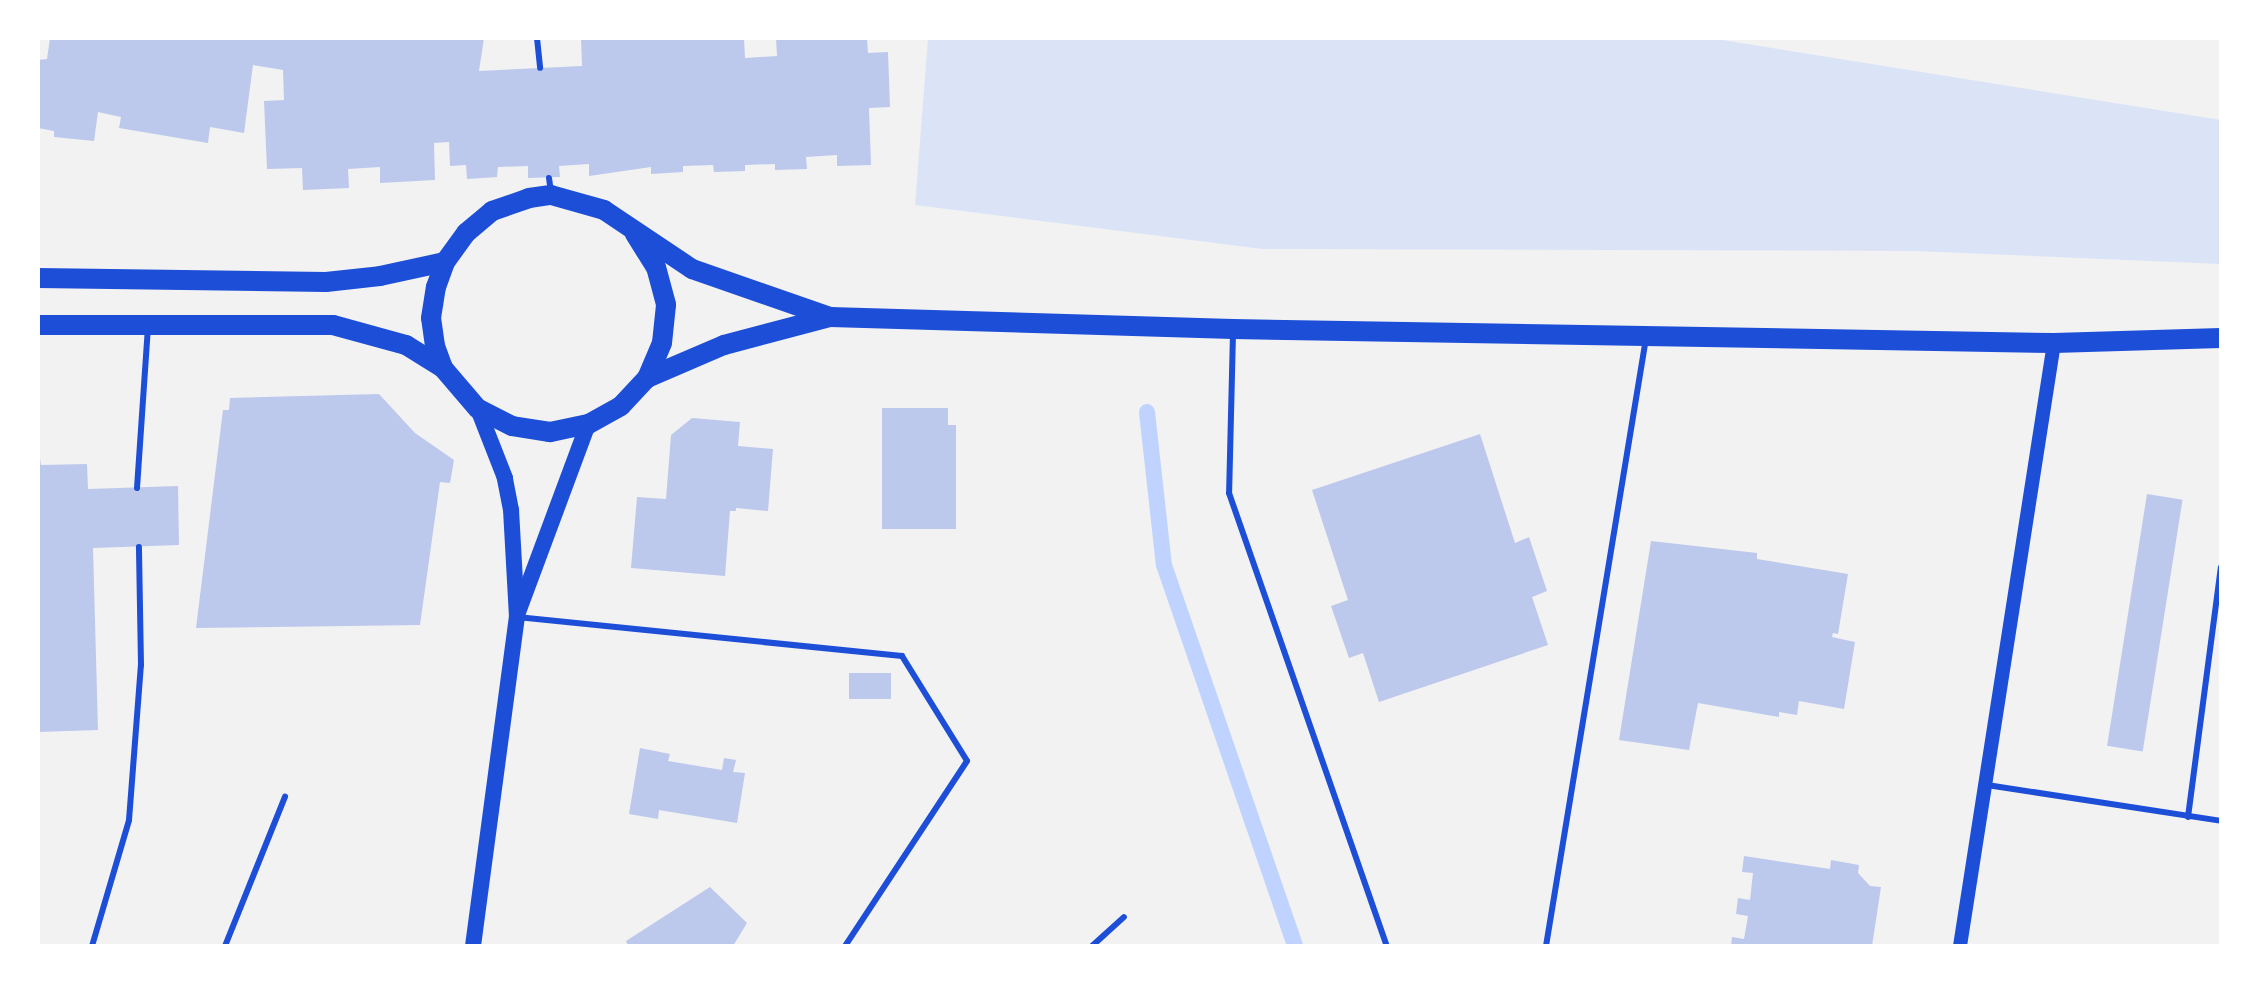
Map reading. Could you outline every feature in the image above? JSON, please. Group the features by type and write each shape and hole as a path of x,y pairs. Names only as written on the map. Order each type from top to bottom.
{"main road":[{"path":"443,368 435,346 431,318 436,287 445,262 466,233 492,211 529,198 550,186 604,210 635,234 692,269 830,317"},
{"path":"478,409 512,426 550,432 588,424 621,406 647,378 662,343 666,305 656,267 635,234"},
{"path":"38,278 326,282 380,276 445,262"},
{"path":"647,378 724,345 830,317 1233,329 2054,343 2221,338"},
{"path":"38,325 333,325 406,345 443,368 478,409 505,478 511,510 517,617 473,946"},
{"path":"517,617 588,424"}],"street":[{"path":"1960,946 2054,343"}],"lane":[{"path":"537,38 540,68"},
{"path":"137,488 148,326"},
{"path":"1233,329 1229,493 1387,946"},
{"path":"1546,946 1647,336"},
{"path":"92,946 129,820 141,665 139,547"},
{"path":"2188,817 2221,567"},
{"path":"517,617 902,656 967,761 845,946"},
{"path":"1985,785 2221,821"},
{"path":"225,946 285,797"},
{"path":"1092,946 1124,917"}],"shaded area":[{"path":"928,38 1710,38 2221,120 2221,264 1916,251 1262,249 915,205"}],"building":[{"path":"50,38 484,38 479,71 582,66 581,38 744,38 745,58 777,56 776,38 867,38 868,53 888,52 890,107 869,108 871,165 837,166 837,155 806,157 807,169 775,170 775,164 745,165 745,171 714,172 713,165 683,166 683,172 651,174 651,167 589,176 589,164 559,166 560,177 528,178 528,166 498,167 497,177 467,179 466,165 450,166 449,142 434,143 435,180 380,183 380,167 348,169 349,188 303,190 302,168 267,169 264,101 284,100 283,70 253,65 244,133 210,127 208,143 119,128 121,117 98,112 94,141 54,137 54,131 38,128 38,60 47,59"},
{"path":"379,394 415,433 454,460 450,483 440,482 420,625 196,628 223,410 229,410 230,398"},
{"path":"882,408 948,408 948,425 956,425 956,529 882,529"},
{"path":"692,418 740,422 738,446 773,449 768,511 736,508 736,511 730,511 725,576 631,568 637,497 666,499 671,435"},
{"path":"1480,434 1515,543 1529,537 1547,591 1532,597 1548,645 1379,702 1363,653 1349,658 1331,606 1348,600 1312,490"},
{"path":"38,446 41,465 87,464 88,489 178,486 179,545 93,548 98,730 38,732"},
{"path":"2147,494 2183,500 2143,751 2107,746"},
{"path":"1651,541 1757,553 1757,559 1848,574 1838,634 1833,633 1832,637 1855,642 1844,709 1799,701 1797,715 1779,712 1779,717 1698,703 1689,750 1619,740"},
{"path":"849,673 891,673 891,699 849,699"},
{"path":"640,748 670,754 668,761 722,770 724,758 736,760 733,772 745,773 737,823 659,810 658,819 629,814"},
{"path":"1744,856 1830,869 1831,860 1859,865 1858,873 1870,886 1881,887 1872,946 1731,946 1732,937 1744,939 1748,916 1736,914 1738,898 1750,900 1753,873 1742,872"},
{"path":"710,887 747,923 733,946 628,946 626,941"}],"waterway":[{"path":"1147,412 1164,565 1295,946"}]}
